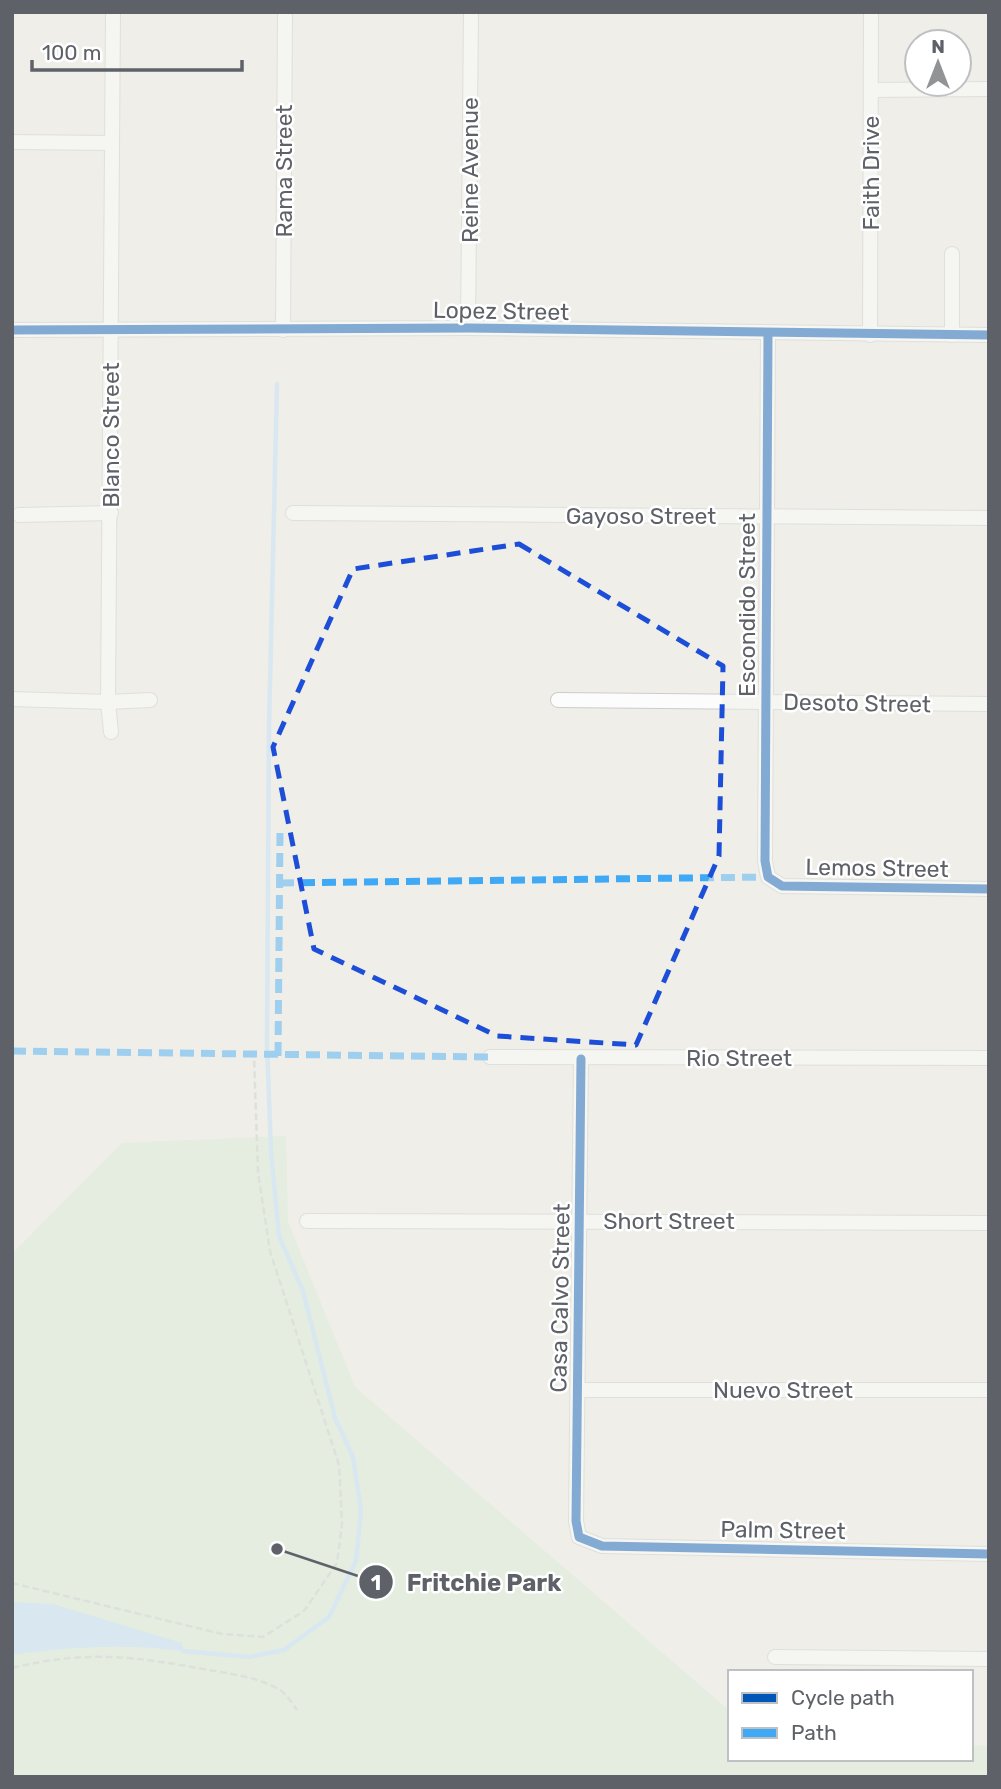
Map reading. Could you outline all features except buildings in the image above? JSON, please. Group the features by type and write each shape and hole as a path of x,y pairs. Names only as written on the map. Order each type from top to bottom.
{"street":[{"name":"Blanco Street","path":"111,732 108,702 113,12"},
{"name":"Rama Street","path":"284,330 285,12"},
{"name":"Reine Avenue","path":"468,328 471,12"},
{"name":"Faith Drive","path":"870,335 871,12"},
{"path":"871,90 989,89"},
{"path":"12,142 112,143"},
{"path":"952,335 953,254"},
{"name":"Lopez Street","path":"12,330 468,328 989,335"},
{"name":"Escondido Street","path":"768,334 765,861 768,877"},
{"path":"19,515 111,513"},
{"name":"Gayoso Street","path":"293,513 989,518"},
{"path":"12,699 108,702 150,700"},
{"name":"Desoto Street","path":"558,700 989,704"},
{"name":"Lemos Street","path":"768,877 782,886 989,889"},
{"name":"Rio Street","path":"490,1057 989,1058"},
{"name":"Casa Calvo Street","path":"579,1537 576,1521 581,1059"},
{"name":"Short Street","path":"307,1221 989,1223"},
{"name":"Nuevo Street","path":"577,1390 989,1390"},
{"name":"Palm Street","path":"579,1537 602,1546 989,1554"},
{"path":"775,1657 989,1659"}],"path":[{"path":"12,1583 222,1634 263,1637 304,1611 337,1563 342,1524 339,1465 270,1251 258,1173 254,1056"},
{"path":"12,1668 44,1660 93,1655 143,1657 247,1676 281,1690 297,1710"}],"highlighted area":[{"path":"519,544 723,666 719,856 636,1045 497,1036 314,949 273,747 353,569"}],"green space":[{"path":"286,1136 288,1222 355,1387 728,1709 728,1761 973,1761 973,1745 989,1746 989,1777 12,1777 12,1254 122,1143"}],"water":[{"path":"12,1602 53,1604 182,1643 183,1651 98,1647 12,1655"}],"waterway":[{"path":"183,1651 248,1657 284,1650 329,1617 356,1561 361,1510 353,1457 335,1418 303,1291 279,1236 271,1152 267,1043 269,727 277,384"}],"marked path":[{"path":"278,1056 280,833"},
{"path":"280,883 768,877"},
{"path":"12,1051 490,1057"}],"cycle path":[{"path":"12,330 468,328 989,335"},
{"path":"768,334 765,861 768,877 782,886 989,889"},
{"path":"581,1059 576,1521 579,1537 602,1546 989,1554"}],"place":[{"name":"Fritchie Park","path":"277,1549"}]}
